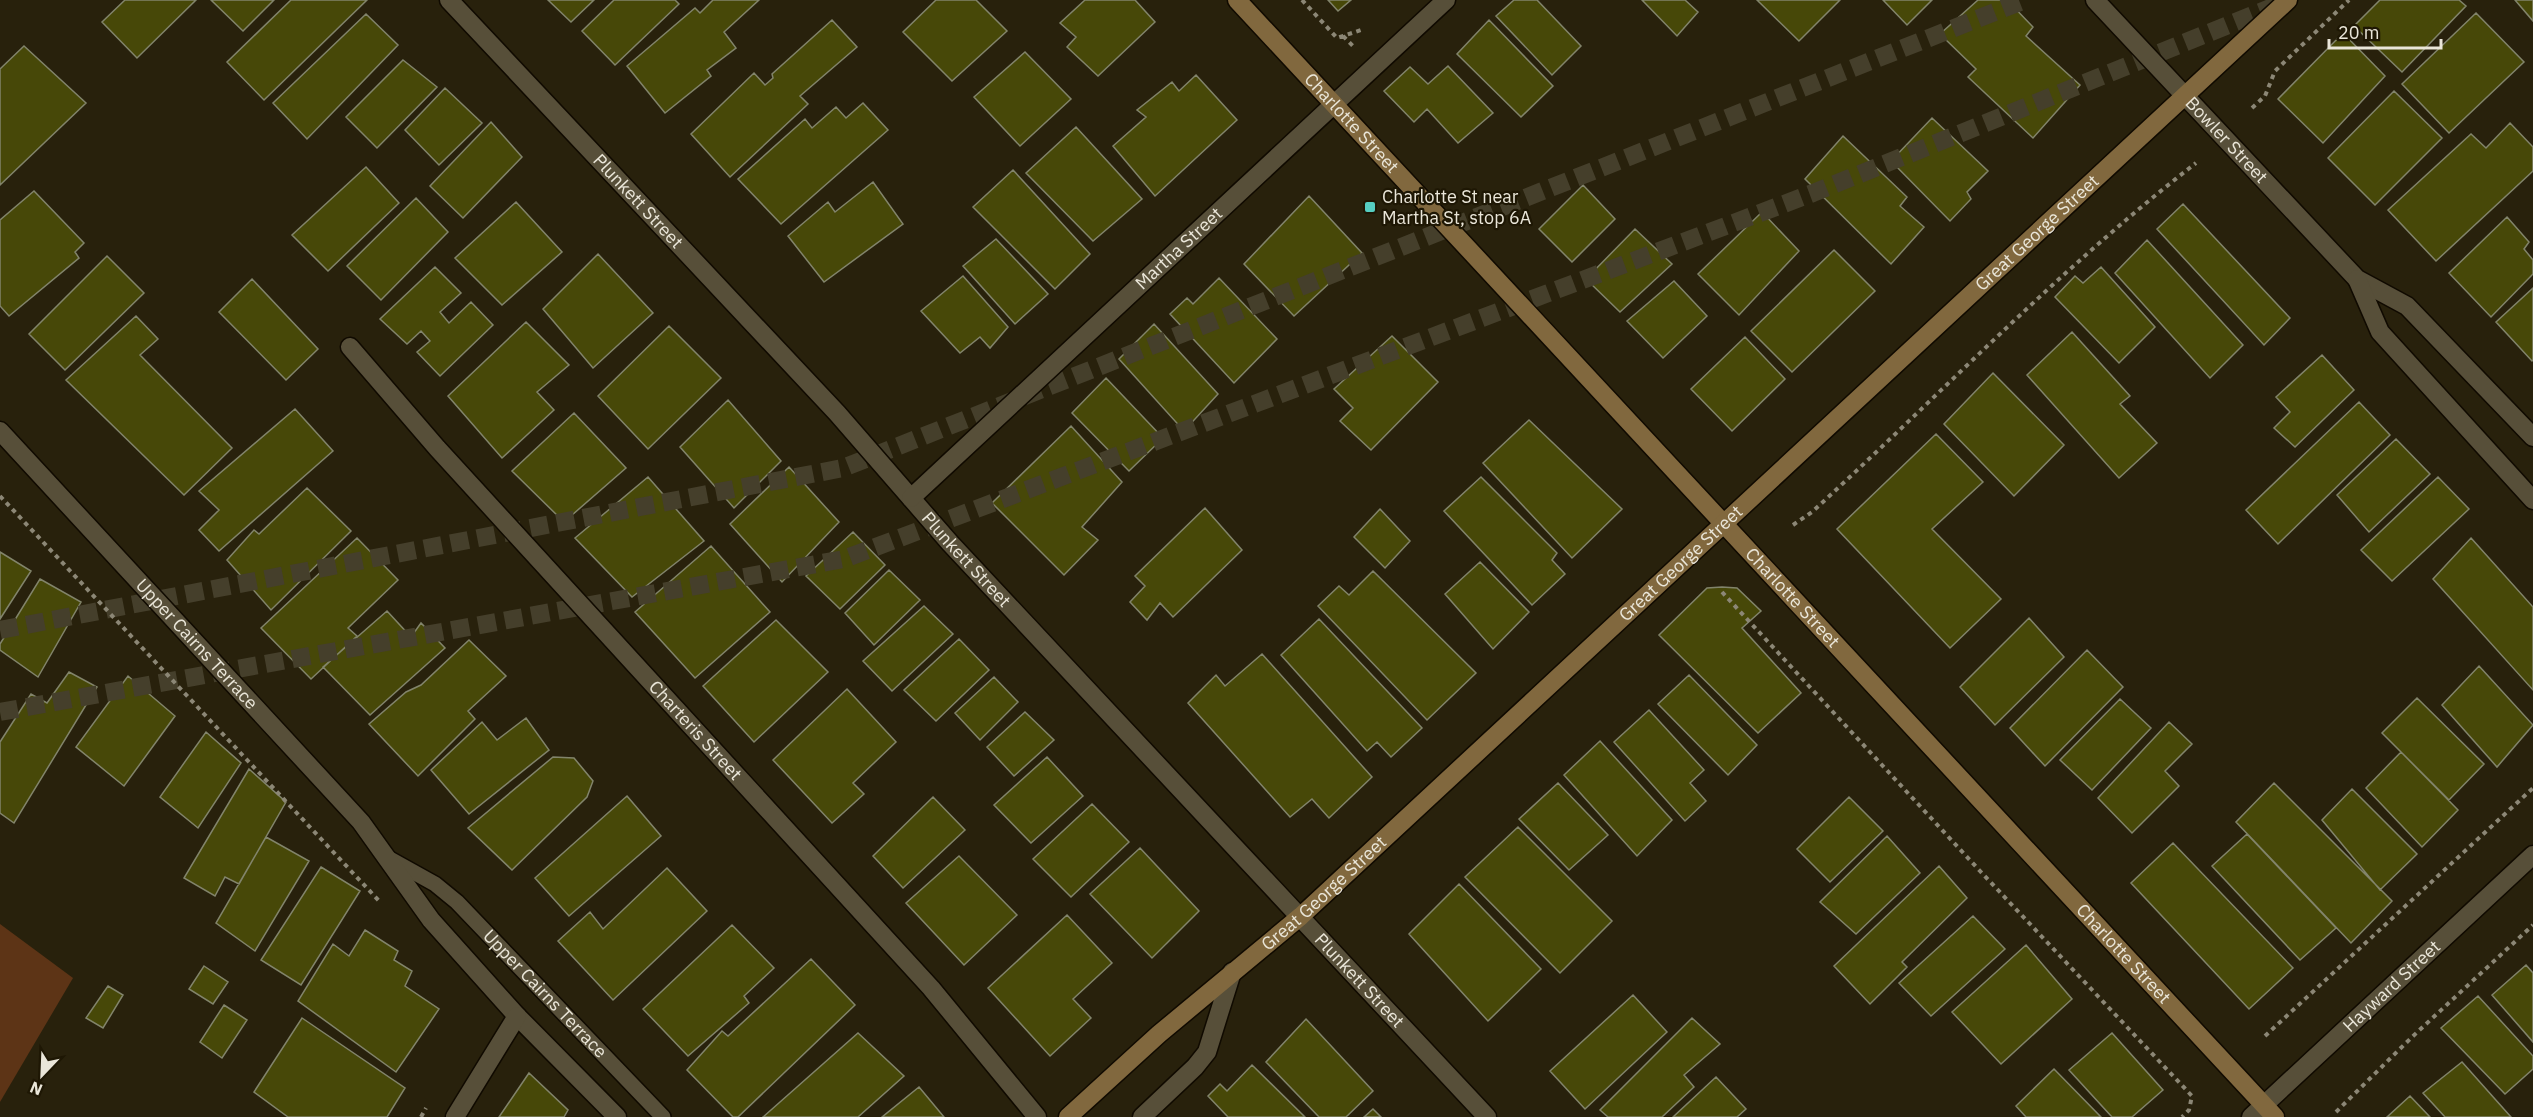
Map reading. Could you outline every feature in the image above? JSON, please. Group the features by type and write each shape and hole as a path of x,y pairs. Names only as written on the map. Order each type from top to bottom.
{"street":[{"name":"Plunkett Street","path":"449,0 837,413 950,543 1487,1117"},
{"name":"Charlotte Street","path":"1237,0 1725,523 2264,1113"},
{"name":"Martha Street","path":"911,498 1446,0"},
{"name":"Bowler Street","path":"2095,0 2357,279 2408,306 2533,437"},
{"name":"Great George Street","path":"1068,1117 1159,1034 1301,916 2288,0"},
{"name":"Bowler Street","path":"2357,279 2380,332 2533,500"},
{"name":"Charteris Street","path":"350,347 469,483 923,980 1037,1117"},
{"name":"Upper Cairns Terrace","path":"0,431 361,822 431,920 517,1016 617,1117"},
{"name":"Hayward Street","path":"2264,1113 2533,855"},
{"path":"1142,1117 1195,1067 1207,1052 1232,972"},
{"path":"455,1117 517,1016"}],"lane":[{"name":"Upper Cairns Terrace","path":"390,860 435,884 457,902 663,1117"}],"path":[{"path":"1302,0 1337,38 1361,30"},
{"path":"2252,108 2265,96 2275,71 2349,0"},
{"path":"1343,36 1353,46"},
{"path":"1793,525 1812,513 2013,322 2123,224 2196,163"},
{"path":"0,496 388,911"},
{"path":"1722,592 1980,872 2192,1096 2189,1110 2182,1117"},
{"path":"2265,1036 2533,788"},
{"path":"2336,1113 2412,1037 2533,925"}],"shaded area":[{"path":"0,924 73,978 0,1102"}],"building":[{"path":"125,0 196,0 137,58 102,22"},
{"path":"211,0 274,0 243,31"},
{"path":"291,0 367,0 264,100 227,62"},
{"path":"548,0 594,0 571,22"},
{"path":"614,0 675,0 679,4 615,65 582,31"},
{"path":"713,0 759,0 724,32 736,48 707,70 711,76 665,113 627,66 695,8 700,13"},
{"path":"936,0 976,0 1007,31 952,81 903,32"},
{"path":"1085,0 1135,0 1155,22 1098,76 1067,47 1076,37 1060,23"},
{"path":"1328,0 1351,0 1338,11"},
{"path":"1514,0 1537,0 1581,46 1552,75 1496,16"},
{"path":"1642,0 1685,0 1698,12 1677,36"},
{"path":"1757,0 1840,0 1799,41"},
{"path":"1883,0 1932,0 1907,25"},
{"path":"1978,0 2007,0 2033,27 2026,36 2080,85 2033,138 1968,77 1976,69 1940,34"},
{"path":"2380,0 2459,0 2466,6 2402,72 2354,26"},
{"path":"2515,0 2533,0 2533,21"},
{"path":"2476,13 2524,62 2449,133 2402,84"},
{"path":"366,14 398,45 307,139 273,103"},
{"path":"832,20 857,47 800,96 808,104 730,177 691,134 754,73 765,85 773,78 772,74"},
{"path":"1489,20 1553,86 1521,117 1457,54"},
{"path":"2343,33 2385,76 2323,143 2278,99"},
{"path":"24,46 86,103 0,185 0,69"},
{"path":"1025,52 1071,99 1020,146 974,97"},
{"path":"403,60 437,87 377,148 346,117"},
{"path":"1448,66 1493,113 1458,143 1427,109 1414,122 1384,91 1410,67 1428,84"},
{"path":"1196,75 1237,120 1155,196 1113,146 1146,117 1137,110 1172,82 1179,91"},
{"path":"445,88 482,123 439,165 405,130"},
{"path":"2394,91 2442,138 2375,205 2328,158"},
{"path":"863,103 888,130 781,224 738,179 805,119 812,128 836,107 846,118"},
{"path":"1932,118 1988,171 1967,192 1971,199 1950,221 1891,161"},
{"path":"491,122 522,157 463,218 430,186"},
{"path":"2510,123 2533,147 2533,171 2436,261 2388,210 2471,134 2486,148"},
{"path":"1076,127 1142,199 1093,241 1026,173"},
{"path":"1843,136 1907,197 1900,206 1924,227 1891,264 1805,179"},
{"path":"366,167 399,203 328,271 292,235"},
{"path":"1013,170 1090,254 1055,289 973,207"},
{"path":"873,182 903,224 824,282 788,236 828,202 835,212"},
{"path":"1583,185 1615,219 1572,262 1539,229"},
{"path":"34,191 84,243 75,252 79,258 9,316 0,306 0,220"},
{"path":"1309,196 1362,253 1294,316 1244,264"},
{"path":"416,198 448,232 381,300 347,266"},
{"path":"516,202 562,252 502,305 455,258"},
{"path":"2183,204 2290,318 2264,345 2157,229"},
{"path":"1762,212 1799,251 1739,315 1698,274"},
{"path":"2507,217 2529,242 2524,249 2533,260 2533,274 2491,317 2449,273"},
{"path":"1635,229 1672,264 1620,312 1586,279"},
{"path":"996,239 1048,294 1015,324 963,266"},
{"path":"2147,240 2243,345 2210,378 2115,273"},
{"path":"1834,250 1875,291 1792,372 1751,331"},
{"path":"598,254 653,313 593,368 543,309"},
{"path":"107,256 144,293 65,370 29,334"},
{"path":"435,267 461,293 440,312 449,323 471,302 493,325 440,376 417,352 430,341 421,331 407,344 380,319"},
{"path":"2101,267 2155,327 2119,363 2055,297 2075,276 2083,283"},
{"path":"963,276 1008,327 990,348 980,337 960,353 921,311"},
{"path":"1219,278 1277,339 1234,383 1170,314 1187,298 1193,304"},
{"path":"252,279 318,349 286,380 219,312"},
{"path":"1674,281 1707,316 1663,358 1627,321"},
{"path":"2533,288 2533,360 2532,361 2496,322"},
{"path":"136,316 158,339 140,355 232,448 184,495 66,380"},
{"path":"526,322 569,365 537,392 554,410 502,458 448,396"},
{"path":"1154,324 1218,394 1184,431 1119,359"},
{"path":"669,326 721,378 648,449 598,396"},
{"path":"2072,332 2130,396 2120,404 2157,443 2119,478 2027,375"},
{"path":"1392,336 1438,382 1371,450 1340,421 1353,408 1334,389"},
{"path":"1745,337 1785,379 1732,431 1691,389"},
{"path":"2322,355 2354,390 2295,447 2274,428 2290,412 2276,397"},
{"path":"1993,373 2064,445 2014,496 1944,424"},
{"path":"1106,378 1163,438 1129,471 1072,413"},
{"path":"728,400 781,461 734,508 680,447"},
{"path":"2359,402 2390,435 2278,544 2246,510"},
{"path":"295,409 333,451 219,551 199,530 219,510 199,491"},
{"path":"574,413 626,468 564,522 512,471"},
{"path":"1529,420 1622,509 1572,558 1483,463"},
{"path":"1071,426 1122,482 1082,527 1098,540 1064,575 992,503"},
{"path":"1936,434 1983,482 1932,529 2001,599 1950,648 1837,529"},
{"path":"2396,439 2430,474 2369,532 2337,495"},
{"path":"789,467 839,522 782,582 730,524"},
{"path":"648,477 704,541 632,597 575,538"},
{"path":"1481,477 1557,553 1552,560 1565,574 1532,605 1444,511"},
{"path":"2438,477 2469,509 2392,581 2361,550"},
{"path":"307,488 351,531 271,610 227,560 254,530 259,534"},
{"path":"1205,508 1242,550 1173,617 1160,603 1147,620 1130,602 1145,586 1135,576"},
{"path":"1380,509 1410,541 1385,568 1354,537"},
{"path":"853,532 885,565 840,609 806,576"},
{"path":"357,538 398,580 348,628 357,636 311,679 261,628"},
{"path":"2471,538 2533,607 2533,690 2433,579"},
{"path":"711,546 770,612 695,678 635,612"},
{"path":"0,552 31,571 0,619"},
{"path":"1480,562 1529,612 1493,649 1445,594"},
{"path":"889,570 920,600 874,645 845,613"},
{"path":"1373,571 1476,673 1427,720 1318,606 1339,586 1349,595"},
{"path":"40,579 81,602 38,677 0,650 0,644"},
{"path":"1707,588 1737,588 1761,611 1742,628 1801,693 1758,733 1659,635"},
{"path":"924,606 953,634 892,691 863,661"},
{"path":"387,611 411,637 421,623 445,648 370,715 323,667"},
{"path":"2029,618 2064,657 1995,725 1960,687"},
{"path":"1319,619 1422,728 1391,757 1377,742 1367,751 1281,655"},
{"path":"776,620 828,672 754,742 703,686"},
{"path":"959,639 989,670 936,721 904,690"},
{"path":"469,640 506,676 468,711 475,719 418,776 369,724 406,692 421,685"},
{"path":"2087,650 2123,687 2045,766 2010,728"},
{"path":"1262,654 1372,777 1329,818 1312,799 1290,817 1188,703 1216,675 1225,686"},
{"path":"2479,666 2533,725 2497,767 2442,705"},
{"path":"69,672 97,687 14,823 0,813 0,742 31,694 47,703"},
{"path":"1689,675 1757,745 1728,775 1658,704"},
{"path":"128,676 175,716 124,786 76,747"},
{"path":"994,677 1018,702 980,740 955,713"},
{"path":"847,689 896,742 853,783 864,794 832,823 773,760"},
{"path":"2417,698 2484,764 2449,800 2382,733"},
{"path":"2120,699 2151,728 2092,790 2060,760"},
{"path":"1649,710 1704,770 1690,783 1706,801 1685,821 1614,742"},
{"path":"1025,712 1054,740 1014,776 987,747"},
{"path":"526,718 549,750 469,814 431,770 482,722 497,740"},
{"path":"2169,722 2192,744 2165,771 2179,786 2132,833 2098,798"},
{"path":"206,732 241,763 198,828 160,797"},
{"path":"1600,741 1672,820 1637,856 1564,775"},
{"path":"2401,752 2458,810 2422,847 2366,788"},
{"path":"553,757 574,758 593,781 587,797 512,870 468,828"},
{"path":"1047,757 1083,796 1031,843 994,805"},
{"path":"249,769 286,802 239,884 225,877 215,896 184,878"},
{"path":"1558,783 1608,835 1569,870 1519,819"},
{"path":"2274,783 2392,901 2351,943 2236,822"},
{"path":"2352,789 2417,854 2380,890 2322,820"},
{"path":"627,796 661,836 569,916 535,878"},
{"path":"933,797 965,830 903,888 873,856"},
{"path":"1849,797 1883,831 1830,882 1797,849"},
{"path":"1092,804 1129,842 1071,897 1033,859"},
{"path":"1518,827 1612,921 1560,973 1465,877"},
{"path":"2247,834 2336,928 2300,960 2212,866"},
{"path":"1887,836 1920,873 1856,934 1820,902"},
{"path":"266,837 309,861 255,951 216,923"},
{"path":"2173,843 2293,968 2249,1009 2131,883"},
{"path":"1140,848 1199,911 1152,958 1090,894"},
{"path":"959,856 1017,915 964,965 906,903"},
{"path":"1939,866 1967,898 1902,962 1907,967 1870,1004 1834,966"},
{"path":"321,867 360,891 301,985 261,960"},
{"path":"667,868 707,911 613,1000 558,941 590,912 603,929"},
{"path":"1459,884 1541,969 1488,1021 1409,934"},
{"path":"1067,915 1112,963 1073,999 1091,1018 1050,1056 988,988"},
{"path":"1973,916 2005,949 1931,1016 1899,983"},
{"path":"732,925 774,968 744,996 749,1003 688,1056 643,1009"},
{"path":"365,930 398,951 394,960 412,971 405,986 439,1009 396,1072 298,1001 333,944 349,956"},
{"path":"2026,945 2072,999 2001,1064 1952,1012"},
{"path":"811,959 855,1005 738,1117 733,1117 687,1070 722,1031 728,1036"},
{"path":"2526,965 2533,973 2533,1042 2492,995"},
{"path":"204,966 228,982 213,1004 189,989"},
{"path":"108,986 123,995 103,1028 86,1018"},
{"path":"1633,995 1667,1032 1585,1109 1550,1071"},
{"path":"2478,996 2533,1056 2533,1069 2505,1094 2441,1028"},
{"path":"224,1005 247,1020 222,1058 200,1042"},
{"path":"302,1018 405,1088 387,1117 288,1117 254,1092"},
{"path":"1692,1018 1720,1044 1684,1075 1694,1087 1662,1117 1608,1117 1600,1110"},
{"path":"1306,1019 1373,1091 1346,1117 1319,1117 1266,1062"},
{"path":"858,1033 904,1076 858,1117 763,1117"},
{"path":"2112,1033 2163,1090 2132,1117 2112,1117 2069,1070"},
{"path":"2462,1062 2511,1117 2445,1117 2423,1093"},
{"path":"1252,1065 1305,1117 1228,1117 1208,1096 1220,1084 1227,1091"},
{"path":"2054,1069 2101,1117 2026,1117 2016,1106"},
{"path":"529,1073 568,1110 564,1117 499,1117"},
{"path":"1716,1077 1746,1109 1737,1117 1673,1117"},
{"path":"919,1087 944,1117 882,1117"},
{"path":"2410,1096 2430,1117 2387,1117"},
{"path":"1373,1109 1381,1117 1364,1117"}],"tunnel":[{"path":"0,630 843,468 2025,0"},
{"path":"0,712 844,559 1813,193 2285,2"}],"place":[{"name":"Charlotte St near Martha St, stop 6A","path":"1370,207"}]}
